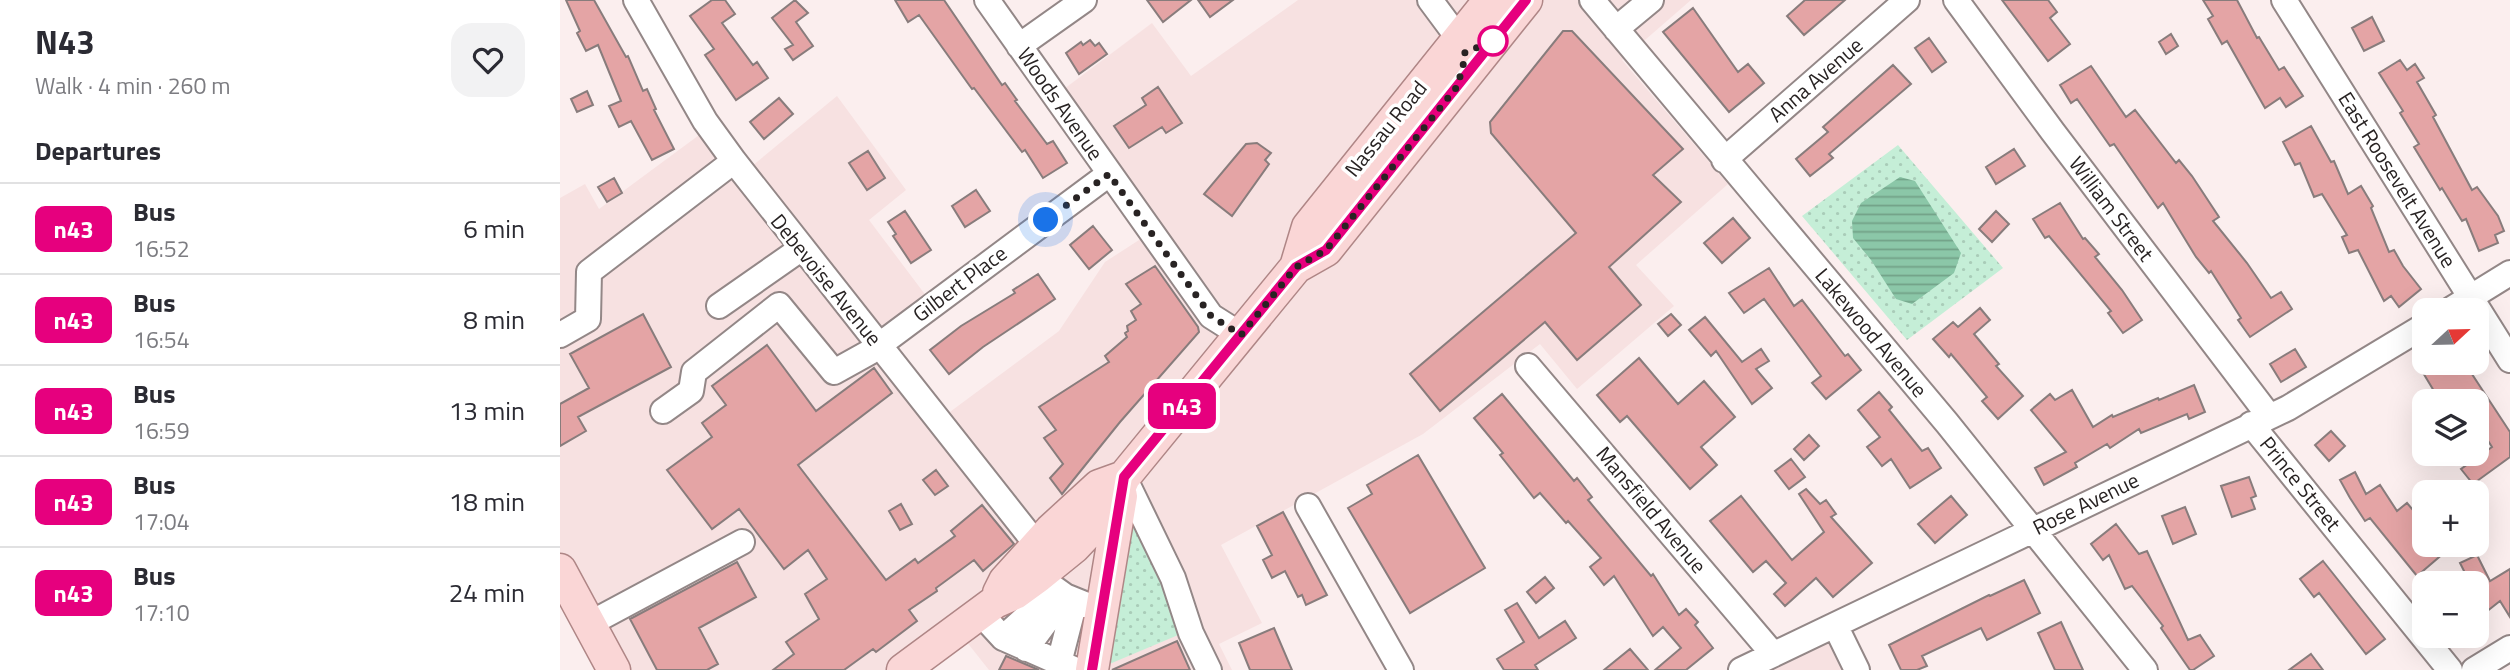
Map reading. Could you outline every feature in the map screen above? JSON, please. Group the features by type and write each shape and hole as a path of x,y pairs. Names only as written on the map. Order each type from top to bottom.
{"main road":[{"name":"Nassau Road","path":"1296,267 1308,227 1490,0"},
{"name":"Nassau Road","path":"903,670 987,608 1015,593 1066,586 1099,486 1124,477 1296,267 1326,250 1525,0"},
{"path":"1456,88 1463,68 1464,53 1459,39"},
{"path":"1092,670 1066,586 1124,477"},
{"path":"560,569 614,670"}],"street":[{"name":"Debevoise Avenue","path":"636,0 705,121 1066,586"},
{"name":"Woods Avenue","path":"987,0 1211,316 1241,335"},
{"path":"1020,46 1084,0"},
{"path":"1430,0 1459,39"},
{"name":"Lakewood Avenue","path":"1592,0 1947,423 2145,670"},
{"name":"Anna Avenue","path":"1724,160 1908,0"},
{"name":"William Street","path":"1956,0 2260,420"},
{"name":"East Roosevelt Avenue","path":"2284,0 2457,298"},
{"path":"1616,29 1645,2"},
{"path":"560,335 588,319 589,272 734,160"},
{"name":"Gilbert Place","path":"663,411 691,391 694,372 779,305 834,372 878,345 1109,174"},
{"path":"719,306 802,248"},
{"path":"2470,298 2510,273"},
{"name":"Rose Avenue","path":"1741,670 2288,408 2412,333"},
{"name":"East Roosevelt Avenue","path":"2489,336 2510,360"},
{"name":"Mansfield Avenue","path":"1528,366 1773,654"},
{"name":"Prince Street","path":"2260,420 2348,544 2450,670"},
{"path":"1124,477 1172,578 1191,633 1209,670"},
{"path":"1308,506 1401,670"},
{"path":"589,624 742,542"},
{"path":"1003,638 1066,586"},
{"path":"1026,649 1066,586"},
{"path":"987,608 1003,638 1067,666 1066,586"},
{"path":"1835,625 1857,670"},
{"path":"2474,670 2510,649"}],"shaded area":[{"path":"1298,0 1691,0 1622,60 1728,184 1636,265 1674,306 1577,389 1540,344 1423,434 1221,545 1262,623 1219,644 1232,670 989,670 958,631 903,670 614,670 560,569 560,198 585,184 599,209 710,127 746,171 837,96 906,190 869,220 930,301 879,341 939,420 1059,331 1105,262 1153,231 1056,95 1152,23 1191,76"},
{"path":"1898,145 2003,268 1907,340 1802,216"},
{"path":"1900,177 1915,181 1961,253 1954,273 1912,304 1896,299 1853,238 1852,221 1861,203"},
{"path":"1138,519 1190,630 1100,668 1124,520"},
{"path":"1833,637 1849,670 1762,670"}],"building":[{"path":"566,0 594,0 626,57 628,56 643,91 647,89 656,109 654,110 674,149 652,160 631,121 619,127 609,106 621,101 598,45 586,51"},
{"path":"712,0 725,0 735,14 722,23 753,65 757,62 768,78 736,100 705,55 714,49 690,16"},
{"path":"795,0 808,13 796,22 813,46 793,60 785,49 793,45 772,18"},
{"path":"895,0 944,0 1002,85 1005,83 1047,144 1053,141 1067,163 1043,178 1025,150 1022,152 974,88 972,89 919,15 908,22"},
{"path":"1147,0 1191,0 1163,22"},
{"path":"1198,0 1233,0 1210,17"},
{"path":"1805,0 1845,0 1804,35 1787,16"},
{"path":"2002,0 2048,0 2057,12 2050,18 2070,44 2048,61"},
{"path":"2203,0 2237,0 2257,38 2259,37 2279,70 2284,67 2303,96 2286,107 2280,98 2265,108 2227,41 2222,44 2208,19 2213,16"},
{"path":"1693,8 1738,72 1748,64 1764,83 1729,112 1663,32"},
{"path":"2372,17 2384,41 2364,51 2352,28"},
{"path":"1563,31 1572,31 1683,149 1653,175 1681,202 1609,267 1641,305 1577,360 1545,322 1440,411 1410,374 1576,233 1491,133 1490,122"},
{"path":"2171,34 2178,46 2166,54 2159,42"},
{"path":"1929,38 1946,62 1932,72 1915,48"},
{"path":"1090,40 1095,46 1099,43 1107,54 1079,74 1066,53 1081,42 1083,45"},
{"path":"2400,60 2407,70 2415,64 2424,78 2417,82 2472,190 2477,187 2498,216 2504,231 2495,235 2498,243 2479,251 2466,219 2462,221 2414,147 2419,144 2400,113 2403,111 2379,73"},
{"path":"1893,65 1911,84 1829,154 1833,158 1810,176 1796,159 1828,132 1823,127"},
{"path":"2091,66 2126,117 2135,110 2176,163 2179,160 2192,176 2219,217 2213,221 2271,298 2281,292 2292,309 2250,337 2211,271 2209,273 2196,257 2163,203 2158,208 2114,144 2110,146 2077,99 2071,103 2060,85"},
{"path":"1158,87 1182,123 1166,133 1162,127 1129,148 1114,126 1146,105 1142,98"},
{"path":"587,91 593,105 577,112 571,99"},
{"path":"779,98 793,114 764,139 750,122"},
{"path":"2311,126 2331,162 2334,161 2348,194 2361,186 2373,206 2371,208 2389,252 2394,250 2421,289 2399,307 2391,296 2384,301 2358,250 2349,253 2342,237 2347,235 2322,194 2314,197 2300,163 2295,165 2283,142"},
{"path":"1257,143 1271,153 1265,160 1269,164 1232,216 1204,194 1246,144"},
{"path":"2014,149 2025,166 1996,184 1986,167"},
{"path":"868,151 885,178 867,190 849,163"},
{"path":"614,178 622,193 607,202 598,187"},
{"path":"976,190 990,211 965,227 952,206"},
{"path":"2060,203 2083,239 2099,254 2095,257 2142,320 2123,333 2108,313 2111,311 2049,236 2045,238 2033,219"},
{"path":"905,211 931,250 911,263 893,236 896,234 888,222"},
{"path":"1996,211 2009,224 1992,242 1979,229"},
{"path":"1733,218 1750,238 1722,263 1704,243"},
{"path":"1093,226 1112,250 1089,269 1070,245"},
{"path":"1155,266 1199,332 1120,422 1062,494 1050,478 1063,464 1044,438 1056,430 1039,407 1109,362 1105,356 1127,337 1127,326 1136,320 1131,311 1141,304 1126,284"},
{"path":"1769,268 1794,306 1802,300 1845,356 1848,354 1861,370 1826,399 1812,383 1821,376 1764,299 1744,313 1729,293"},
{"path":"1038,274 1055,299 983,347 949,374 930,350 961,326 1015,293 1013,290"},
{"path":"1980,308 1990,320 1974,334 1999,364 1996,366 2023,396 1998,419 1982,401 1987,397 1951,354 1949,357 1933,339 1953,322 1958,327"},
{"path":"643,314 671,367 578,417 586,431 560,446 560,404 589,388 570,354"},
{"path":"1671,314 1681,325 1668,336 1658,324"},
{"path":"1705,317 1742,362 1761,349 1769,361 1756,369 1772,388 1752,404 1716,351 1711,356 1689,330"},
{"path":"767,345 816,411 874,368 892,393 798,465 886,580 915,559 918,563 955,536 951,531 982,505 1014,544 983,571 974,560 936,588 937,591 909,610 917,621 876,652 873,649 844,670 773,670 794,654 786,642 819,619 805,594 827,579 808,550 784,569 739,509 712,529 667,470 712,437 702,423 726,405 712,386"},
{"path":"2295,349 2306,367 2281,382 2270,364"},
{"path":"1639,358 1678,404 1704,381 1735,417 1701,447 1717,465 1690,489 1627,416 1620,422 1597,395"},
{"path":"2424,375 2473,375 2482,389 2433,389"},
{"path":"2194,385 2205,412 2189,419 2187,414 2141,433 2139,429 2110,448 2107,444 2075,463 2077,467 2044,485 2035,468 2066,452 2031,410 2050,394 2055,400 2072,390 2093,427 2112,415 2113,417"},
{"path":"1879,392 1892,407 1889,410 1922,451 1928,448 1941,468 1910,488 1891,459 1882,466 1867,447 1880,437 1858,410"},
{"path":"1502,394 1574,481 1577,478 1592,497 1588,500 1651,576 1653,574 1679,615 1686,609 1698,622 1695,625 1713,648 1686,670 1655,670 1681,648 1663,627 1653,636 1614,576 1604,585 1590,567 1601,558 1540,493 1534,498 1500,455 1503,453 1474,418"},
{"path":"2489,400 2510,432 2510,457 2478,480 2470,480 2461,469 2465,466 2489,466 2489,449 2492,447 2489,442"},
{"path":"2331,431 2345,446 2329,461 2315,445"},
{"path":"1809,435 1819,446 1804,460 1794,449"},
{"path":"1418,455 1485,568 1410,613 1348,508 1372,494 1367,485"},
{"path":"1791,459 1805,477 1789,489 1775,471"},
{"path":"936,470 948,486 935,495 923,480"},
{"path":"2355,472 2366,494 2380,485 2397,511 2407,503 2412,509 2412,557 2439,557 2423,571 2413,571 2370,518 2365,521 2340,480"},
{"path":"2249,477 2256,496 2251,498 2255,509 2232,517 2221,486"},
{"path":"1806,489 1820,504 1826,500 1836,514 1831,517 1872,563 1833,597 1816,578 1785,606 1774,594 1786,583 1766,561 1753,572 1710,521 1741,496 1792,560 1824,532 1799,494"},
{"path":"1951,496 1967,515 1935,543 1918,524"},
{"path":"901,504 912,524 900,530 889,511"},
{"path":"2185,507 2196,534 2173,544 2162,516"},
{"path":"1283,512 1327,595 1306,605 1302,595 1298,597 1285,571 1272,578 1263,560 1272,555 1257,526"},
{"path":"2116,524 2139,554 2147,551 2188,640 2200,635 2214,656 2193,670 2190,670 2161,628 2163,626 2132,586 2125,589 2109,555 2103,560 2091,544"},
{"path":"2478,557 2485,571 2464,571 2460,563"},
{"path":"2323,561 2385,639 2366,654 2319,593 2314,597 2300,579"},
{"path":"737,562 756,597 699,628 718,664 707,670 657,670 630,619"},
{"path":"2510,569 2510,617 2500,601 2489,610 2489,579 2490,581"},
{"path":"1545,577 1554,588 1536,603 1527,592"},
{"path":"2024,580 2040,613 1987,640 1981,628 1922,656 1927,666 1917,670 1901,670 1889,645"},
{"path":"1517,603 1539,638 1565,621 1576,638 1535,665 1538,670 1504,670 1497,659 1524,642 1505,610"},
{"path":"2061,622 2083,670 2055,670 2038,633"},
{"path":"1274,628 1292,670 1250,670 1239,643"},
{"path":"1177,641 1190,670 1112,670"},
{"path":"1630,649 1648,670 1604,670"},
{"path":"2311,654 2323,670 2289,670"},
{"path":"1006,656 1018,661 1039,670 999,670"}],"bus line":[{"name":"n43","path":"1092,670 1124,477 1296,267 1326,250 1526,0"}],"route":[{"path":"1046,220 1109,174 1211,316 1241,335 1296,267 1326,250 1456,88 1463,68 1464,53 1493,41"}]}
